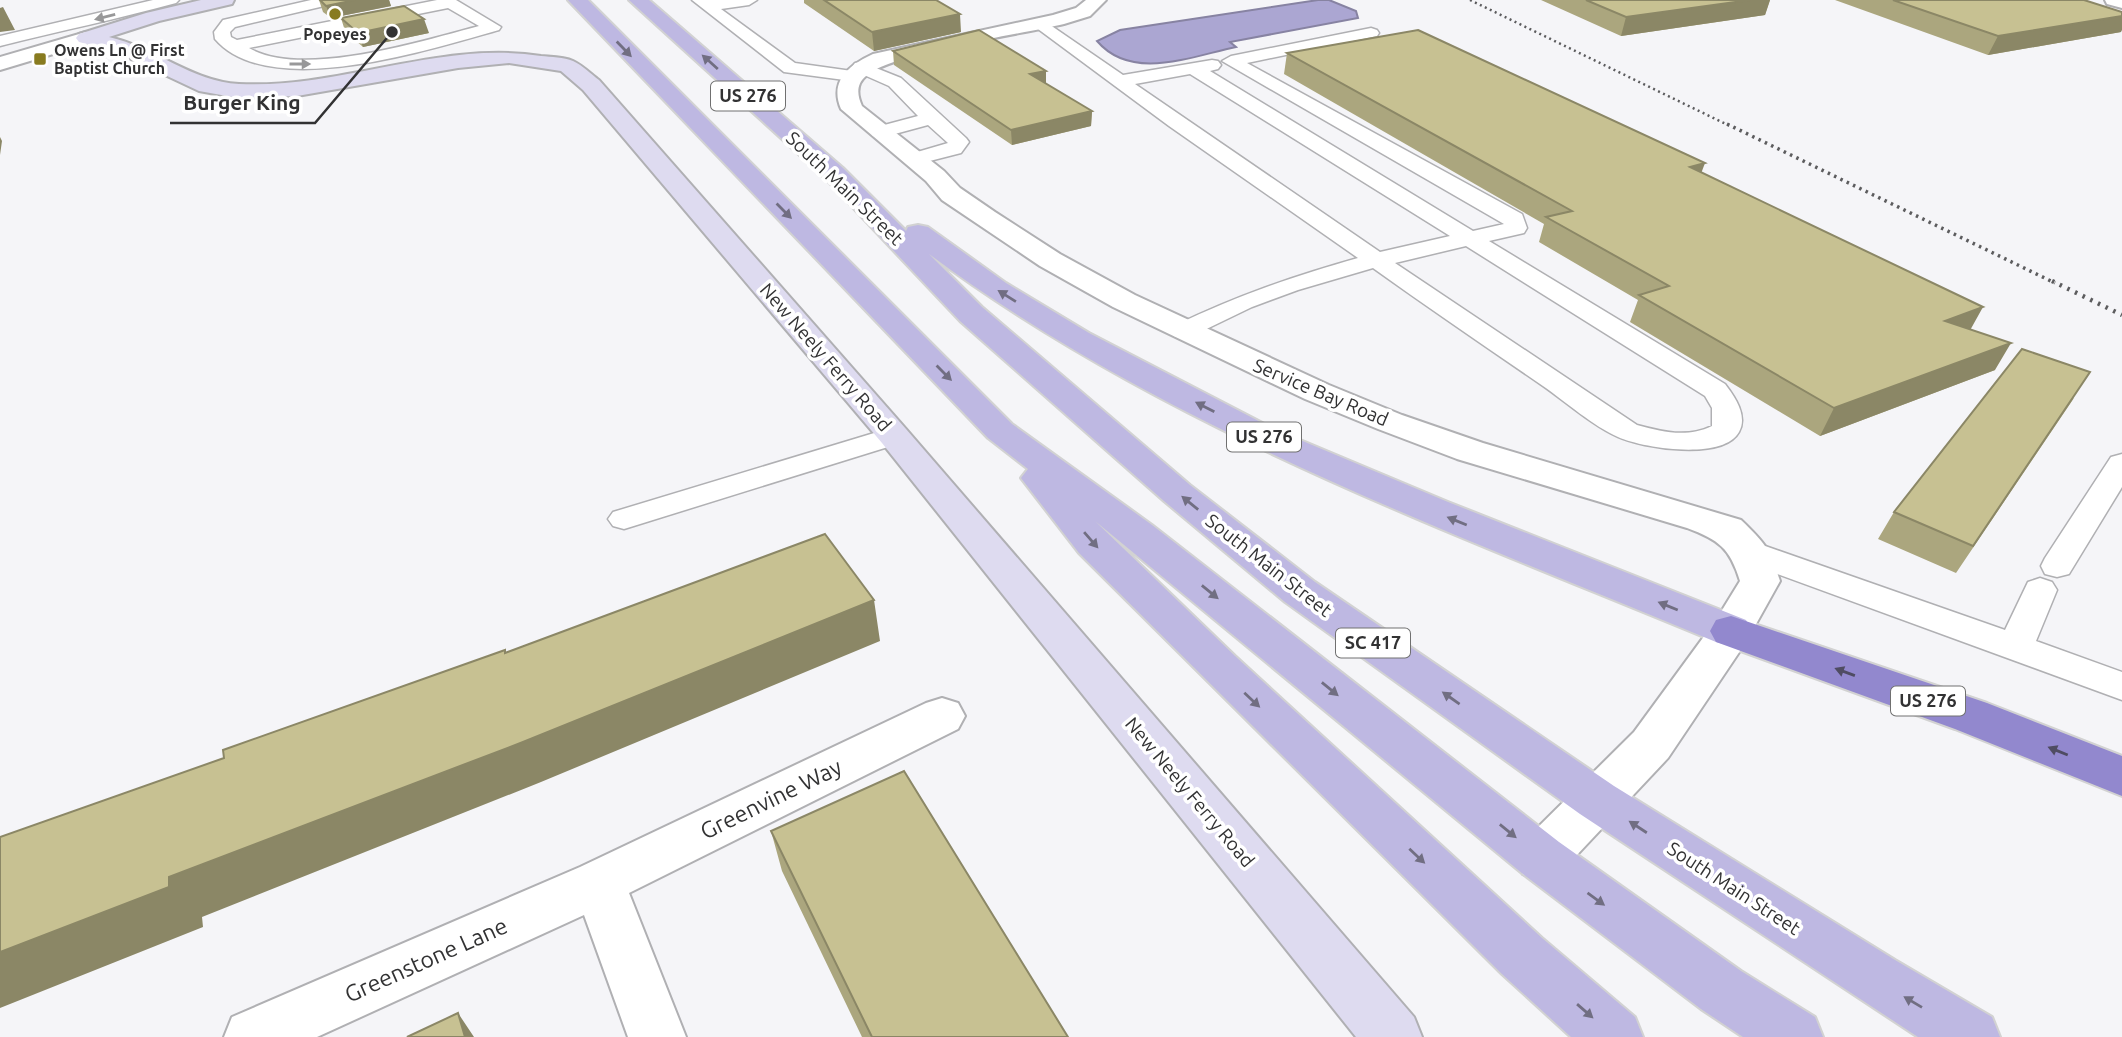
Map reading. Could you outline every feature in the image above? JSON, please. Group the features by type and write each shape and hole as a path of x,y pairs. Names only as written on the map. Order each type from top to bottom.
{"highway":[{"name":"US 276","path":"1731,631 1971,716 2122,776"}],"main road":[{"name":"US 276","path":"577,0 1000,431 1093,544 1112,563 1502,936 1615,1037"},
{"name":"South Main Street","path":"638,0 834,173 971,314 1177,493 1300,592 1597,800 1971,1037"},
{"name":"US 276","path":"834,173 995,289 1078,340 1167,388 1262,436 1434,511 1731,631"},
{"name":"SC 417","path":"1000,431 1138,534 1541,858 1721,990 1794,1037"}],"street":[{"path":"0,64 153,17 225,0"},
{"path":"856,72 901,52 1083,12 1097,0"},
{"path":"2114,0 2122,2"},
{"name":"New Neely Ferry Road","path":"86,38 121,46 217,89 280,91 373,66 509,57 566,66 591,85 894,436 1384,1034"},
{"name":"Service Bay Road","path":"856,72 846,90 846,100 852,109 935,176 951,194 1049,260 1183,331 1317,393 1401,426 1566,481 1727,529 1751,552"},
{"path":"1541,858 1651,745 1731,631 1760,581 1751,552"},
{"name":"Greenvine Way","path":"599,883 942,716"},
{"path":"599,883 657,1037"},
{"name":"Greenstone Lane","path":"253,1037 599,883"}],"lane":[{"path":"0,41 171,0"},
{"path":"237,45 448,1 493,27 373,66 267,62 245,54 237,45 223,38 222,32 229,23 329,0"},
{"path":"704,3 749,0"},
{"path":"704,3 790,68 856,72 895,82 930,118 959,142 954,149 914,159"},
{"path":"1040,23 1376,260 1627,431 1656,440 1687,444 1710,439 1726,430 1728,414 1724,400 1715,390 1193,68"},
{"path":"1119,81 1371,33"},
{"path":"1183,331 1243,302 1289,285 1376,260 1516,228 1514,219 1231,61"},
{"path":"880,132 930,118"},
{"path":"624,519 894,436"},
{"path":"2016,647 2049,578 2122,463"},
{"path":"1751,552 2122,686"}],"shaded area":[{"path":"1329,0 1356,11 1358,18 1230,42 1236,47 1163,63 1127,60 1111,53 1097,41 1120,30"}],"building":[{"path":"320,0 355,0 326,6"},
{"path":"824,0 936,0 960,14 872,32"},
{"path":"1586,0 1750,0 1626,17"},
{"path":"1893,0 2084,0 2122,12 2122,16 1998,36"},
{"path":"404,6 424,19 358,33 341,18"},
{"path":"979,30 1046,71 1030,74 1092,111 1011,130 893,51"},
{"path":"1418,30 1705,163 1690,167 1983,307 1945,321 2011,343 1834,408 1639,295 1669,286 1546,217 1572,211 1287,53"},
{"path":"2022,349 2090,372 1973,546 1894,512"},
{"path":"825,534 874,600 523,742 169,877 169,887 0,952 0,837 224,758 223,750 505,650 505,653"},
{"path":"904,771 1068,1037 872,1037 771,831"},
{"path":"458,1013 465,1037 407,1037"}],"railway":[{"path":"1470,0 1730,126"},
{"path":"1727,124 2055,283"},
{"path":"2052,281 2122,315"}],"place":[{"name":"Popeyes","path":"335,14"},
{"name":"Burger King","path":"392,32"},
{"name":"Owens Ln @ First Baptist Church","path":"40,59"}]}
